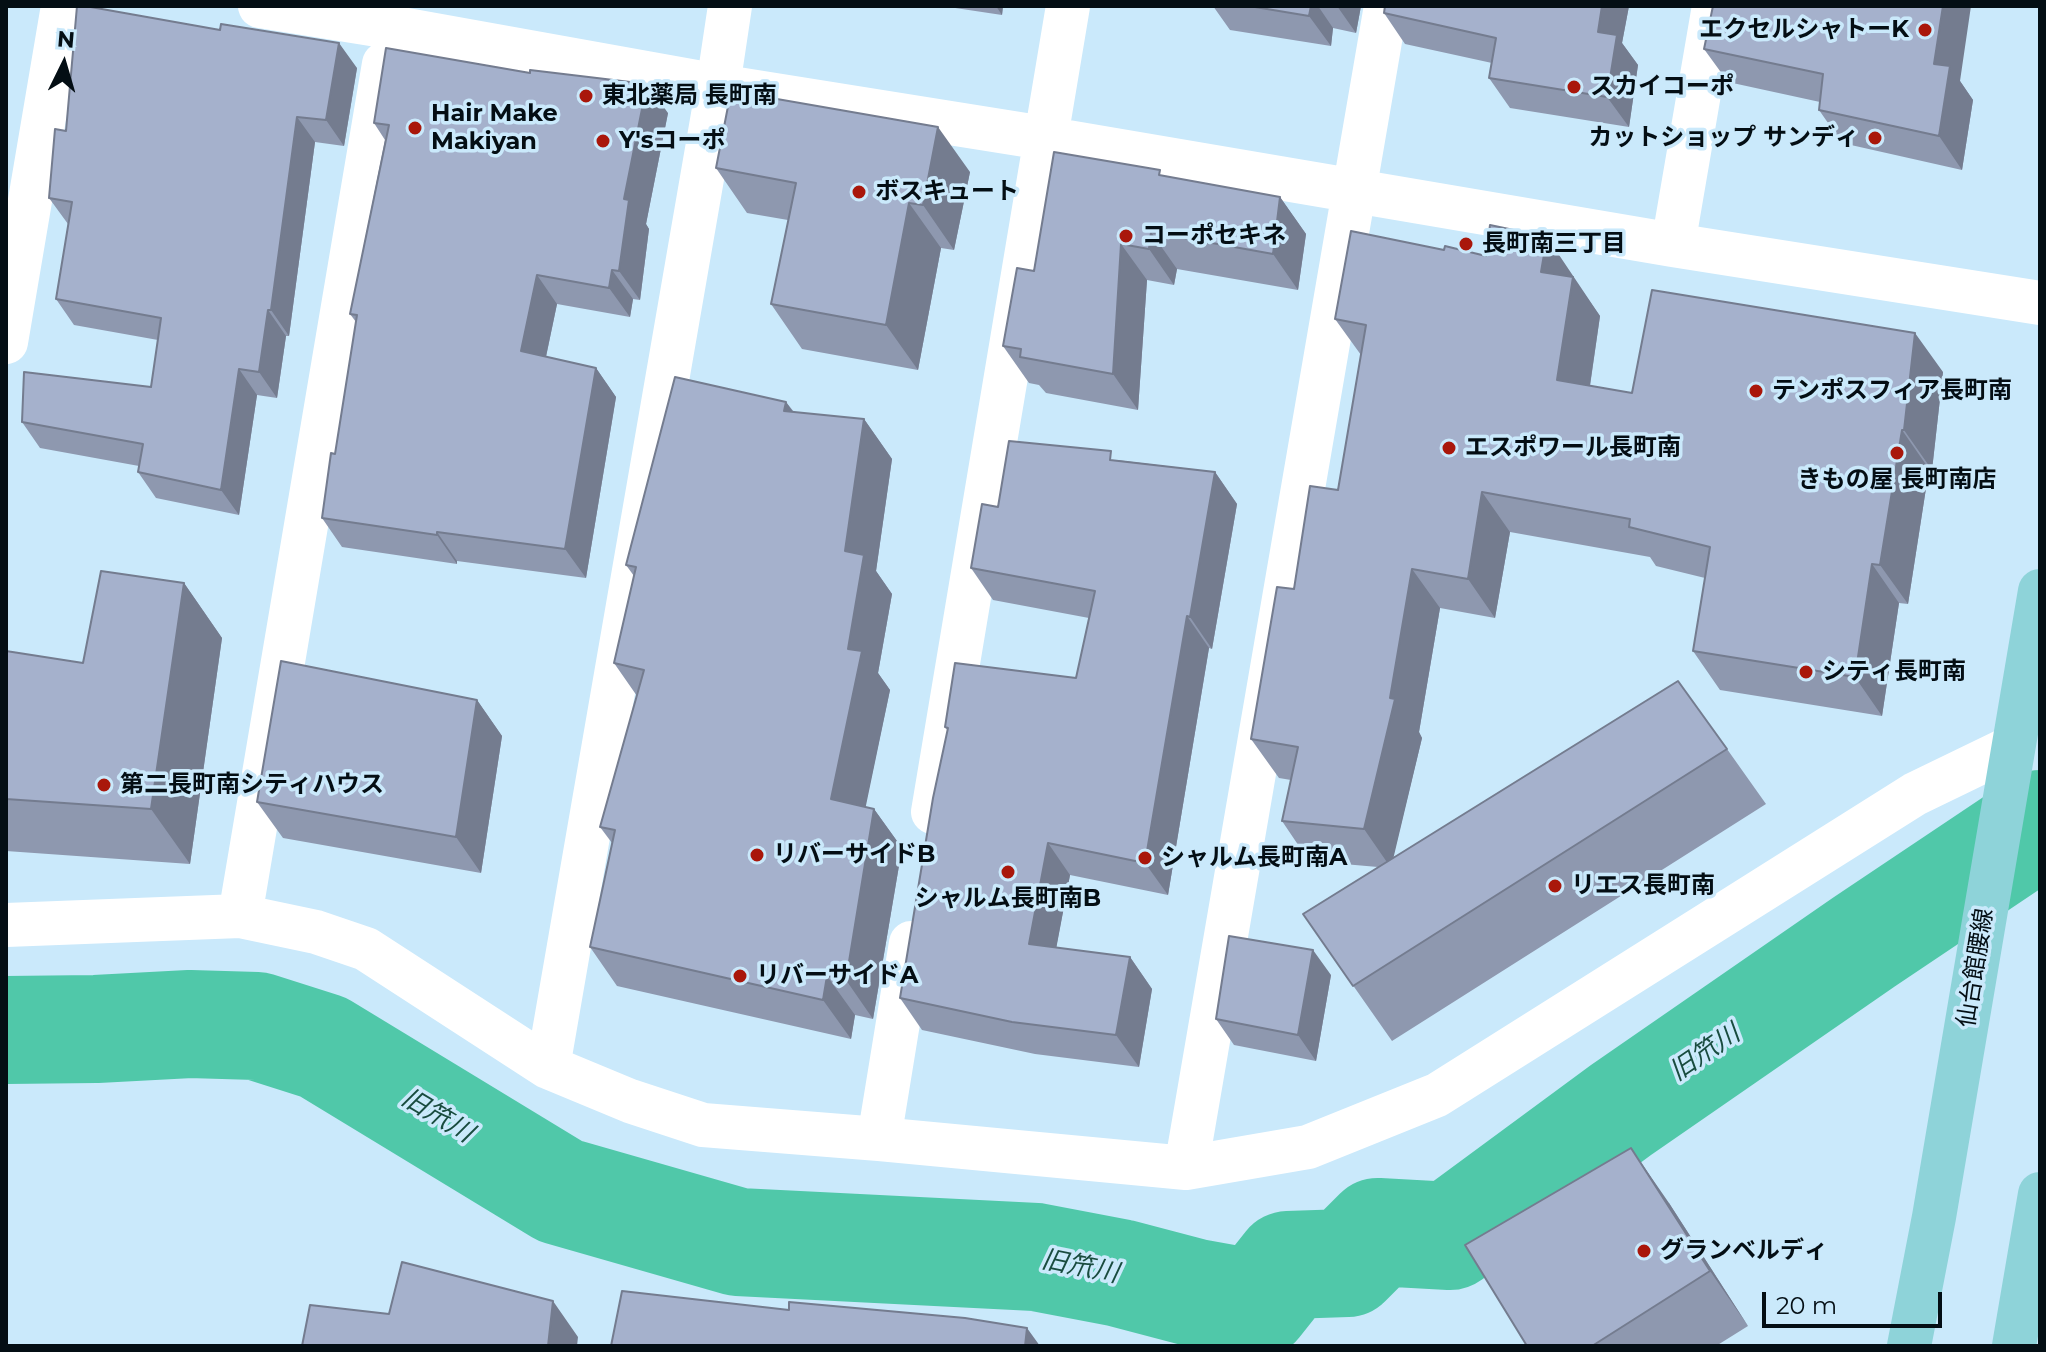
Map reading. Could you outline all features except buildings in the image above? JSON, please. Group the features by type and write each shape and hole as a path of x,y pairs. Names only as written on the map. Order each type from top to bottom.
{"main road":[{"name":"仙台館腰線","path":"1909,1346 1934,1217 2040,591"},
{"path":"2014,1346 2040,1194"}],"street":[{"path":"6,342 63,6"},
{"path":"260,6 392,16 718,86 2040,303"},
{"path":"548,1067 730,6"},
{"path":"925,857 1068,6"},
{"path":"1186,1168 1386,6"},
{"path":"1673,245 1714,6"},
{"path":"240,916 392,16"},
{"path":"6,925 240,916 316,932 366,949 548,1067 630,1101 703,1125 1186,1168 1308,1147 1437,1095 1915,794 2010,764"},
{"path":"879,1139 918,904"}],"waterway":[{"name":"旧笊川","path":"6,1030 190,1024 257,1026 323,1047 560,1191 738,1242 1036,1257 1257,1304 1288,1265 1347,1263 1378,1232 1450,1236 1621,1110 2040,824"}],"place":[{"name":"エクセルシャトーK","path":"1925,30"},
{"name":"スカイコーポ","path":"1574,87"},
{"name":"東北薬局 長町南","path":"586,96"},
{"name":"Hair Make Makiyan","path":"415,128"},
{"name":"カットショップ サンディ","path":"1875,138"},
{"name":"Y'sコーポ","path":"603,141"},
{"name":"ボスキュート","path":"859,192"},
{"name":"コーポセキネ","path":"1126,236"},
{"name":"長町南三丁目","path":"1466,244"},
{"name":"テンポスフィア長町南","path":"1756,391"},
{"name":"エスポワール長町南","path":"1449,448"},
{"name":"きもの屋 長町南店","path":"1897,453"},
{"name":"シティ長町南","path":"1806,672"},
{"name":"第二長町南シティハウス","path":"104,785"},
{"name":"リバーサイドB","path":"757,855"},
{"name":"シャルム長町南A","path":"1145,858"},
{"name":"シャルム長町南B","path":"1008,872"},
{"name":"リエス長町南","path":"1555,886"},
{"name":"リバーサイドA","path":"740,976"},
{"name":"グランベルディ","path":"1644,1251"}]}
